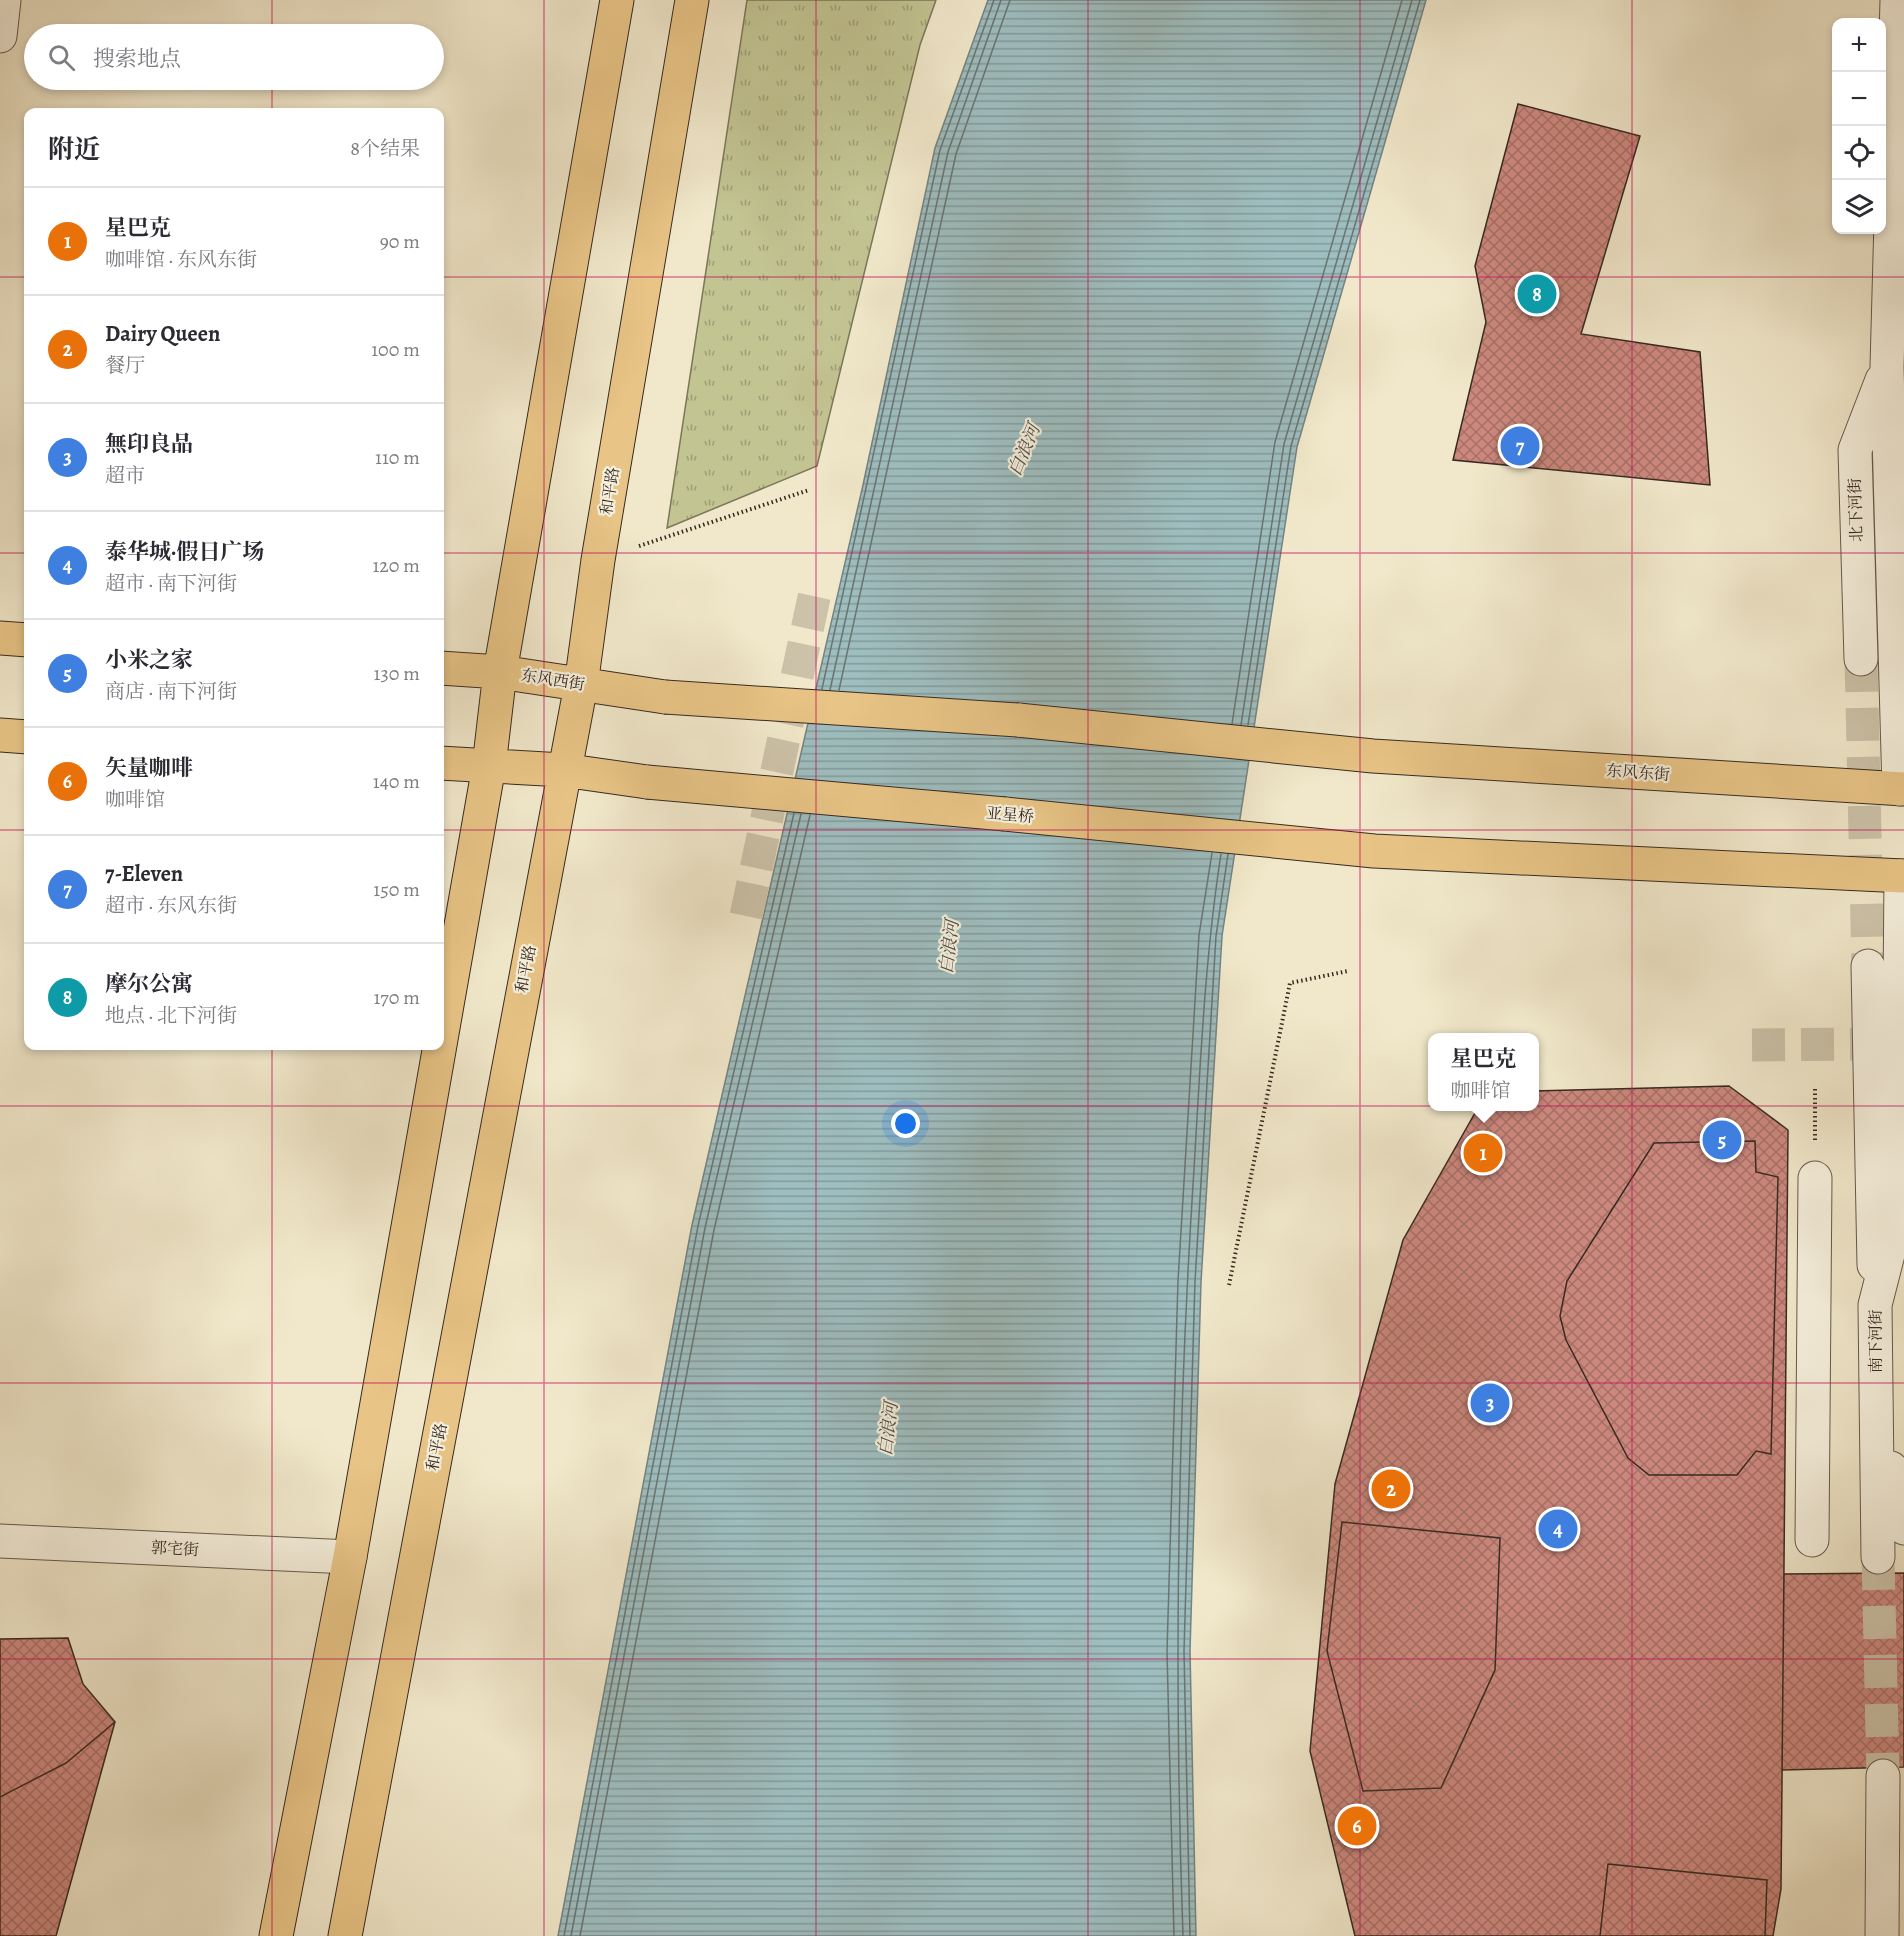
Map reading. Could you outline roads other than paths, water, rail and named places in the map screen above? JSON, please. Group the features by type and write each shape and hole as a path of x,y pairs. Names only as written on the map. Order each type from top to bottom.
{"main road":[{"path":"444,1022 489,766 500,672 617,0"},
{"name":"和平路","path":"345,1936 563,770 581,685 598,560 692,0"},
{"path":"0,638 24,639"},
{"name":"东风西街","path":"444,668 500,672 665,697 1018,720 1373,756"},
{"path":"0,735 24,737"},
{"name":"东风东街","path":"1373,756 1901,789"},
{"path":"444,763 563,770"},
{"name":"亚星桥","path":"563,770 647,782 1374,851 1903,876"},
{"path":"276,1936 350,1557 439,1050"}],"street":[{"path":"0,36 4,0"},
{"name":"北下河街","path":"1898,0 1887,367 1901,789"},
{"name":"北下河街","path":"1861,659 1855,450 1887,367"},
{"name":"南下河街","path":"1878,1557 1875,1305 1898,1215 1903,876"},
{"path":"1869,966 1875,1305"},
{"path":"1812,1540 1815,1178"},
{"path":"1876,1396 1904,1528"},
{"name":"郭宅街","path":"0,1541 350,1557"},
{"path":"1882,1936 1883,1776"}],"water":[{"name":"白浪河","path":"988,0 1426,0 1297,447 1222,936 1201,1282 1190,1651 1196,1936 558,1936 692,1225 863,485 935,148"}],"tunnel":[{"path":"746,916 816,588"},
{"path":"1861,659 1868,966"},
{"path":"1752,1045 1870,1044"},
{"path":"1878,1557 1883,1776"}],"place":[{"name":"摩尔公寓","path":"1537,294"},
{"name":"7-Eleven","path":"1520,446"},
{"name":"小米之家","path":"1722,1140"},
{"name":"星巴克","path":"1483,1153"},
{"name":"無印良品","path":"1490,1403"},
{"name":"Dairy Queen","path":"1391,1489"},
{"name":"泰华城·假日广场","path":"1558,1529"},
{"name":"矢量咖啡","path":"1357,1826"}]}
